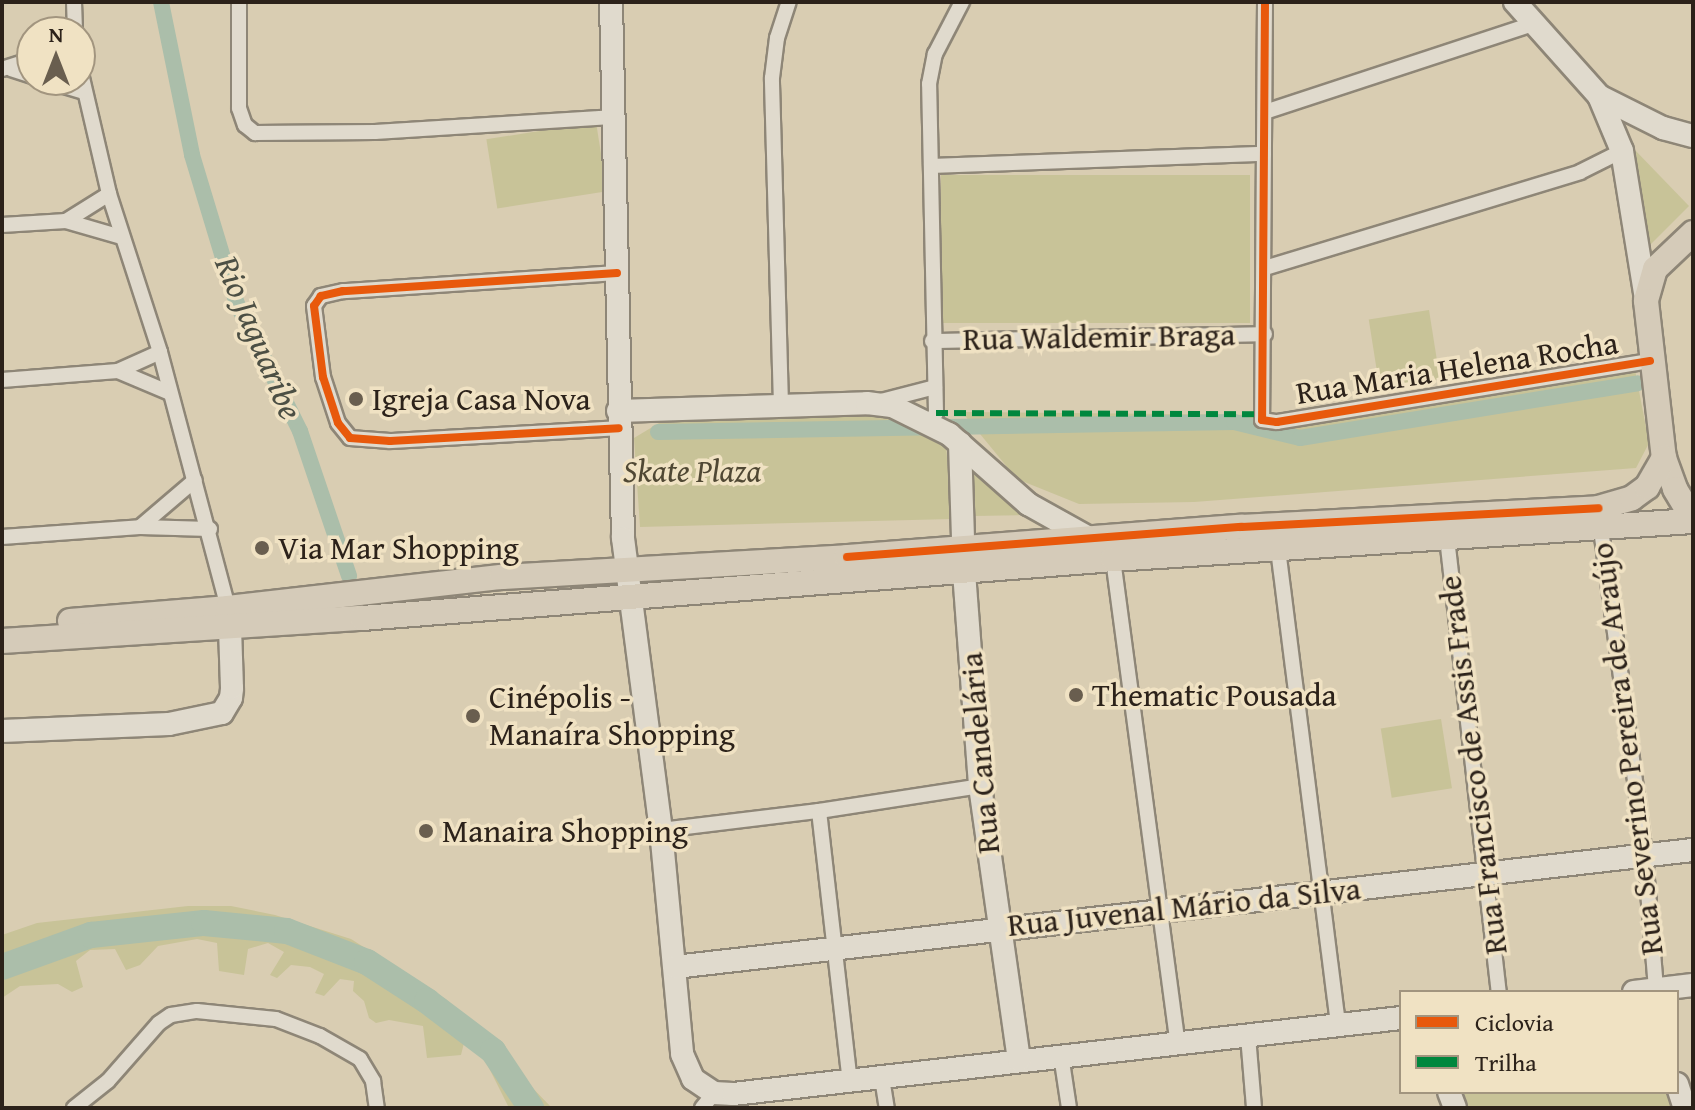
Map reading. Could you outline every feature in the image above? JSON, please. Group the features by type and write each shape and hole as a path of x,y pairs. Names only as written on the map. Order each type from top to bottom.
{"main road":[{"path":"611,2 618,420 628,595 661,830 685,1064 708,1100 1061,1055 1399,1018"},
{"path":"1515,2 1599,96 1622,151 1646,301 1650,361 1664,458 1675,489 1693,520"},
{"path":"1599,96 1663,128 1693,136"},
{"path":"1646,301 1655,269 1693,233"},
{"name":"Rua Waldemir Braga","path":"618,420 781,405 867,403 892,406 943,430 1028,504 1087,537"},
{"name":"Rua Candelária","path":"943,430 964,560 980,786 997,927 1019,1060"},
{"path":"2,641 229,618 502,577 626,568 1113,559 1447,538 1599,518 1647,487 1664,458"},
{"path":"2,626 229,618 628,595 964,560 1087,537 1599,518 1693,520"},
{"path":"2,731 191,721 222,713 231,698 232,688 229,618"},
{"name":"Rua Juvenal Mário da Silva","path":"675,967 997,927 1693,850"},
{"path":"1656,990 1693,985"}],"street":[{"path":"239,2 239,108 245,125 255,133 375,132 612,117"},
{"path":"781,405 772,78 777,38 789,2"},
{"path":"943,430 936,413 932,341 929,84 935,54 962,2"},
{"path":"1265,2 1265,334"},
{"path":"1265,112 1533,24"},
{"path":"85,96 121,237 160,352 168,392 210,529 229,618"},
{"path":"1265,268 1580,172 1622,151"},
{"path":"931,166 1264,154"},
{"path":"66,221 109,194"},
{"path":"2,225 66,221 121,237"},
{"path":"617,273 360,290 327,294 314,306 323,377 338,423 350,438 390,441 618,420"},
{"name":"Rua Waldemir Braga","path":"932,341 1265,334"},
{"name":"Rua Maria Helena Rocha","path":"1265,334 1260,418 1277,422 1650,361"},
{"path":"2,380 118,371 160,352"},
{"path":"118,371 168,392"},
{"name":"Rua Waldemir Braga","path":"867,403 912,395 935,387"},
{"path":"140,527 195,480"},
{"name":"Rua Severino Pereira de Araújo","path":"1599,518 1645,855 1649,990"},
{"path":"2,537 140,527 210,529"},
{"name":"Rua Francisco de Assis Frade","path":"1447,538 1499,990"},
{"path":"1278,549 1338,1026"},
{"path":"1113,559 1178,1043"},
{"path":"661,830 819,811 980,786"},
{"path":"819,811 850,1081"},
{"path":"74,1108 108,1081 159,1023 171,1015 197,1011 276,1019 320,1036 360,1059 373,1081 377,1108"},
{"path":"1248,1036 1254,1108"},
{"path":"1061,1055 1069,1108"},
{"path":"882,1078 887,1108"}],"green space":[{"path":"596,122 607,191 497,209 486,139"},
{"path":"1633,148 1689,206 1647,248"},
{"path":"941,175 1250,175 1250,323 941,323"},
{"path":"1429,310 1440,379 1380,389 1369,320"},
{"path":"1635,370 1649,443 1636,468 1194,502 1079,504 1017,479 962,412 1273,415 1306,421"},
{"name":"Skate Plaza","path":"896,411 946,445 952,519 640,527 634,438 674,414"},
{"path":"972,464 1026,515 974,516"},
{"path":"1441,719 1452,788 1392,798 1381,729"},
{"path":"188,906 231,906 275,915 351,939 447,1000 552,1108 509,1108 484,1058 465,1039 461,1055 427,1058 423,1026 389,1020 376,1023 369,1018 364,1001 353,991 354,981 340,979 324,996 315,993 324,974 310,967 291,965 277,978 270,975 284,952 268,943 248,949 244,975 219,971 217,943 197,939 158,946 140,965 126,970 115,949 90,950 76,961 83,987 72,992 58,984 20,986 2,998 2,935 37,923"},
{"path":"1457,1094 1674,1094 1674,1108 1457,1108"}],"waterway":[{"name":"Rio Jaguaribe","path":"161,2 192,155 237,304 300,431 349,576"},
{"path":"658,432 1234,422 1300,438 1638,383"},
{"name":"Rio Jaguaribe","path":"2,967 91,935 204,923 287,931 367,962 427,1001 493,1051 531,1108"}],"marked path":[{"path":"936,413 1260,414"}],"cycle path":[{"path":"1265,2 1262,420 1277,422 1650,361"},
{"path":"617,273 343,291 321,296 314,306 323,377 338,423 350,438 390,441 619,428"},
{"path":"847,557 1241,527 1598,508"}],"place":[{"name":"Igreja Casa Nova","path":"356,399"},
{"name":"Via Mar Shopping","path":"262,548"},
{"name":"Thematic Pousada","path":"1076,695"},
{"name":"Cinépolis - Manaíra Shopping","path":"473,716"},
{"name":"Manaira Shopping","path":"426,831"}]}
